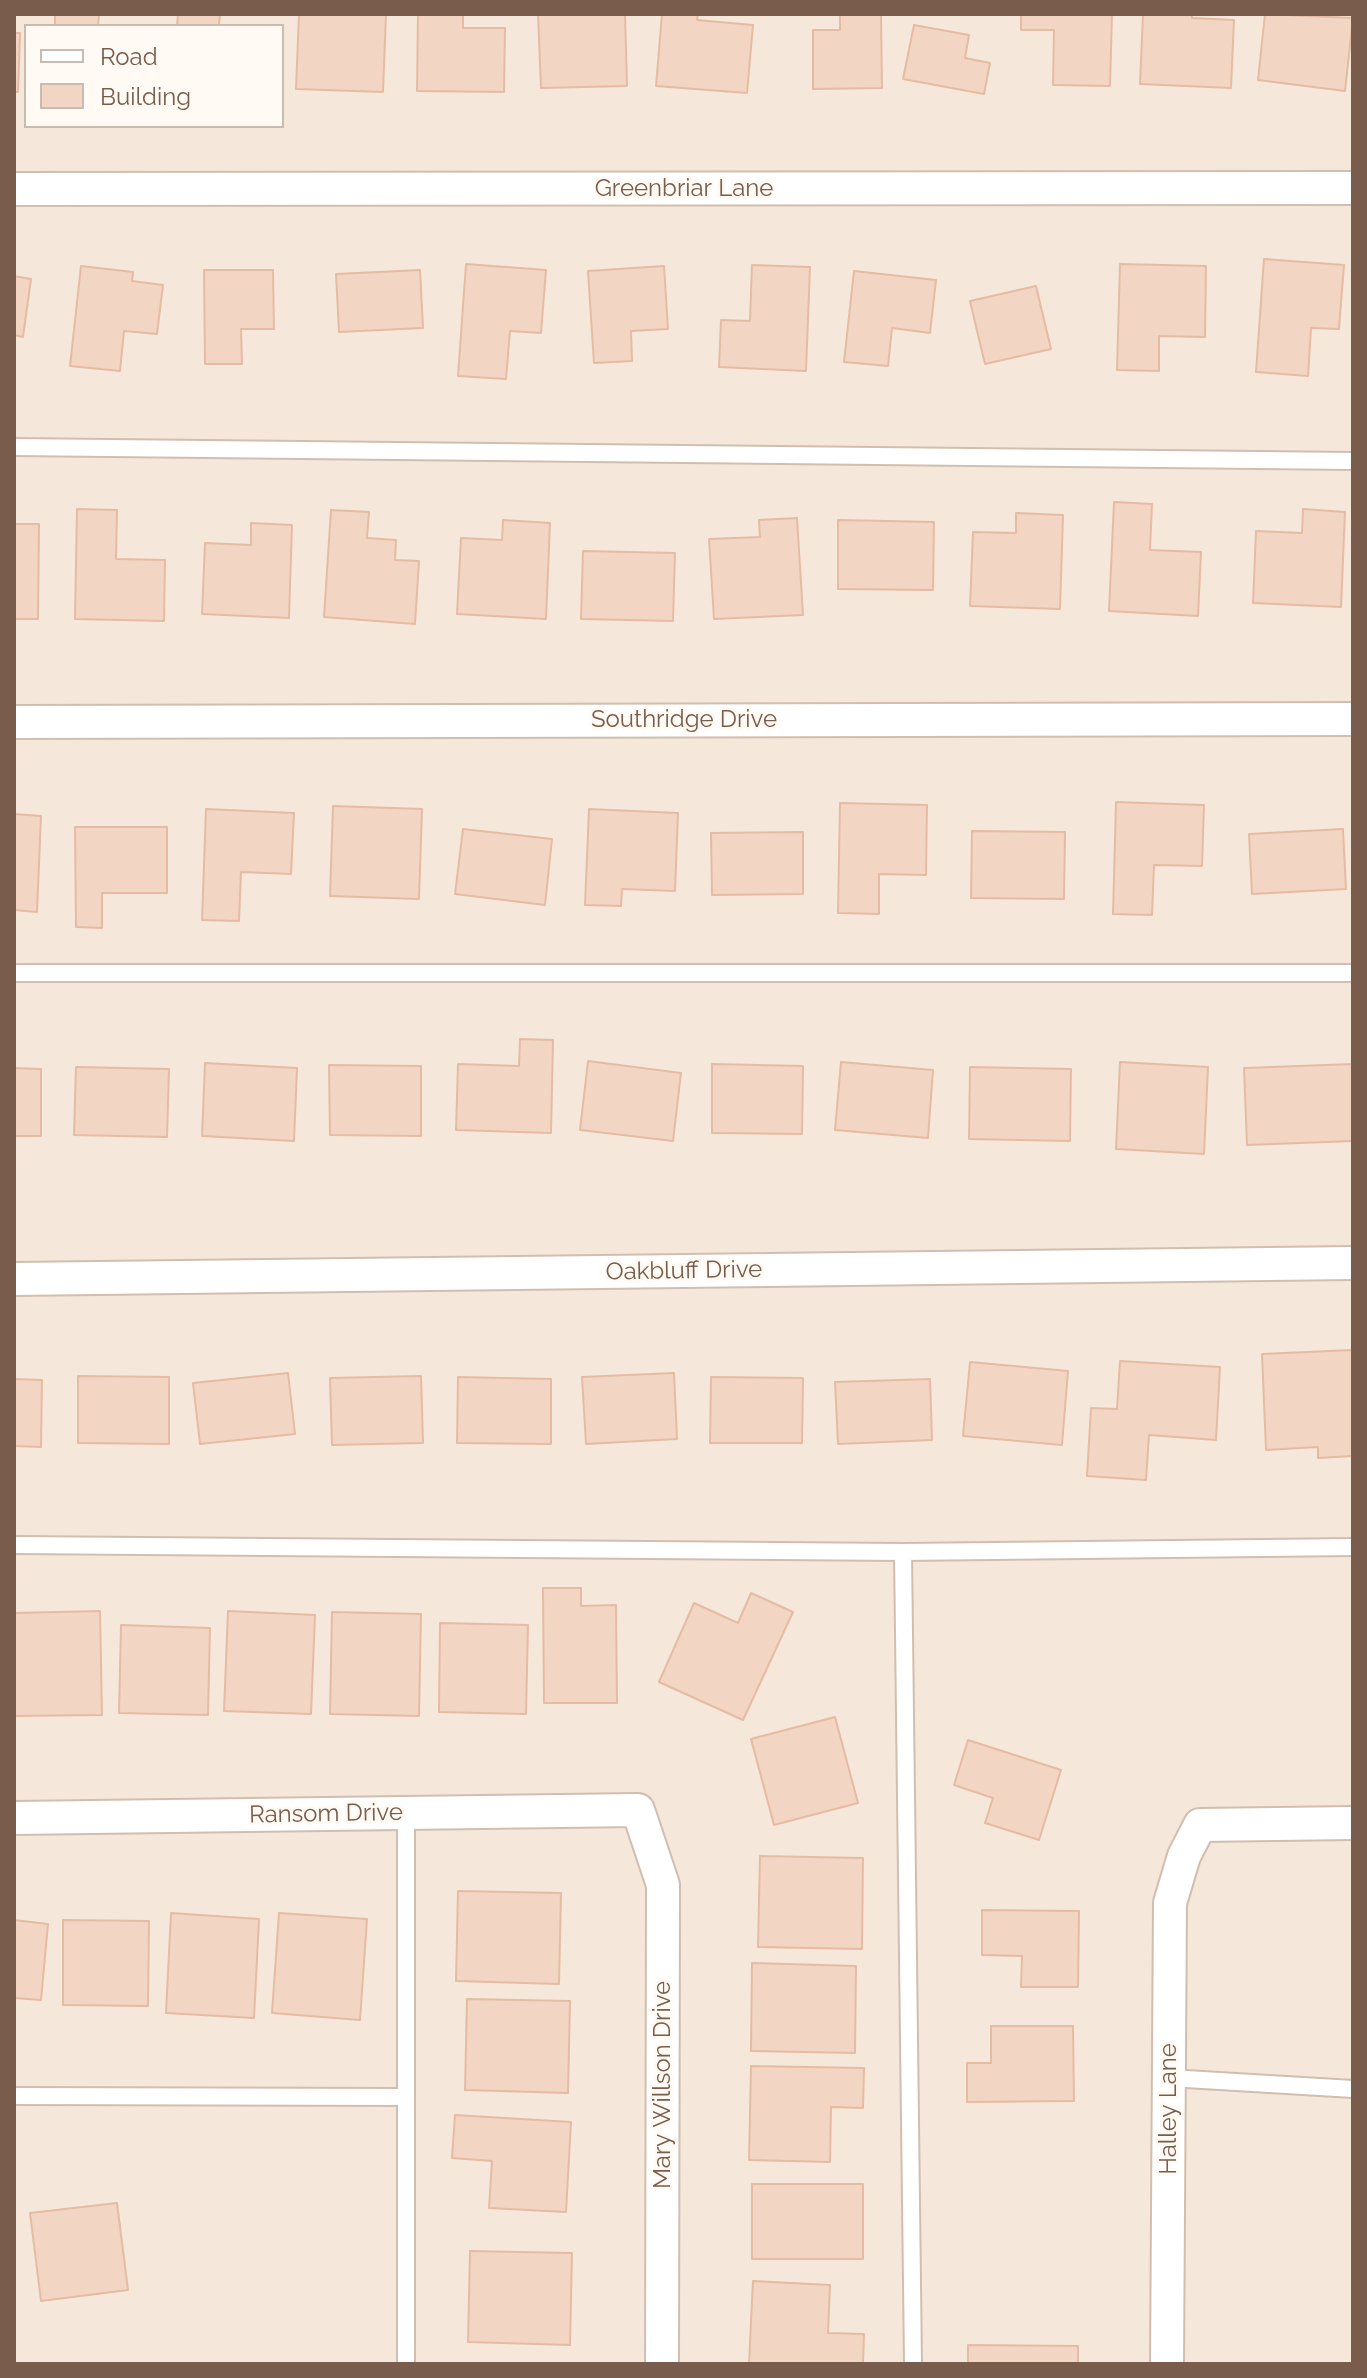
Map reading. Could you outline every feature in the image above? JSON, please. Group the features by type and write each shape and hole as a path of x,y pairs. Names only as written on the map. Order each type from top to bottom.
{"street":[{"name":"Greenbriar Lane","path":"14,189 1353,188"},
{"name":"Southridge Drive","path":"14,722 1353,719"},
{"name":"Oakbluff Drive","path":"14,1279 1353,1263"},
{"name":"Ransom Drive","path":"14,1818 638,1810"},
{"name":"Mary Willson Drive","path":"638,1810 663,1885 662,2364"},
{"name":"Halley Lane","path":"1167,2364 1170,1903 1184,1856 1200,1825 1353,1823"}],"lane":[{"path":"14,447 1353,461"},
{"path":"14,973 1353,973"},
{"path":"14,1545 903,1552 1353,1547"},
{"path":"903,1552 913,2364"},
{"path":"406,1813 406,2364"},
{"path":"1169,2078 1353,2089"},
{"path":"14,2096 406,2097"}],"shaded area":[{"path":"14,14 1353,14 1353,2364 14,2364"}],"building":[{"path":"55,14 99,14 98,24 55,24"},
{"path":"178,14 220,14 219,24 177,24"},
{"path":"299,14 386,14 383,92 296,89"},
{"path":"418,14 463,14 463,28 505,28 504,92 417,91"},
{"path":"538,14 625,14 627,86 541,88"},
{"path":"662,14 698,14 697,20 753,25 747,93 656,86"},
{"path":"840,14 881,14 882,88 813,89 813,30 840,30"},
{"path":"1021,14 1112,14 1110,86 1053,85 1054,30 1021,30"},
{"path":"1143,14 1192,14 1192,18 1234,20 1231,88 1140,84"},
{"path":"1265,14 1353,18 1345,91 1258,80"},
{"path":"914,25 969,35 965,58 990,63 984,94 903,79"},
{"path":"14,33 20,33 18,92 14,92"},
{"path":"1264,259 1344,265 1339,329 1311,328 1308,376 1256,372"},
{"path":"466,264 546,270 541,333 510,331 506,379 458,376"},
{"path":"1120,264 1206,266 1205,337 1159,336 1159,371 1117,370"},
{"path":"752,265 810,267 806,371 719,367 721,320 750,321"},
{"path":"81,266 133,272 132,281 163,285 157,334 124,331 120,371 70,366"},
{"path":"664,266 668,329 631,331 632,361 594,363 588,271"},
{"path":"204,270 273,270 274,329 241,329 242,364 205,364"},
{"path":"420,270 423,328 339,332 336,274"},
{"path":"854,271 936,280 930,333 892,328 888,366 844,362"},
{"path":"14,276 31,279 23,337 14,335"},
{"path":"1036,286 1051,349 985,364 970,301"},
{"path":"1114,502 1152,504 1150,550 1201,552 1198,616 1109,611"},
{"path":"77,509 117,510 116,559 165,560 164,621 75,619"},
{"path":"1303,509 1345,512 1341,607 1253,603 1256,531 1302,533"},
{"path":"331,510 369,512 367,538 396,540 395,560 419,561 415,624 324,617"},
{"path":"1016,513 1063,515 1060,609 970,606 973,532 1016,533"},
{"path":"797,518 803,615 714,619 709,539 760,537 759,520"},
{"path":"503,520 550,523 546,619 457,614 461,538 502,540"},
{"path":"838,520 934,522 933,590 838,589"},
{"path":"251,523 292,525 289,618 202,614 205,543 251,545"},
{"path":"14,524 39,524 38,619 14,619"},
{"path":"583,551 675,553 673,621 581,619"},
{"path":"1116,802 1204,805 1202,866 1154,865 1152,915 1113,914"},
{"path":"840,803 927,805 926,875 879,874 879,914 838,913"},
{"path":"333,806 422,809 419,899 330,896"},
{"path":"206,809 294,813 291,874 241,872 239,921 202,920"},
{"path":"589,809 678,813 675,891 622,889 621,906 585,905"},
{"path":"14,814 41,816 37,912 14,910"},
{"path":"75,827 167,827 167,893 102,893 102,928 76,927"},
{"path":"463,829 552,839 545,905 455,894"},
{"path":"1343,829 1346,889 1252,894 1249,834"},
{"path":"972,831 1065,832 1064,899 971,898"},
{"path":"803,832 803,894 712,895 711,833"},
{"path":"520,1039 553,1040 551,1133 456,1130 458,1064 519,1066"},
{"path":"588,1061 681,1073 673,1141 580,1130"},
{"path":"841,1062 933,1070 928,1138 835,1130"},
{"path":"1120,1062 1208,1067 1204,1154 1116,1149"},
{"path":"205,1063 297,1068 294,1141 202,1136"},
{"path":"712,1064 803,1066 802,1134 712,1133"},
{"path":"1353,1064 1353,1141 1247,1145 1244,1068"},
{"path":"329,1065 421,1066 421,1136 330,1135"},
{"path":"76,1067 169,1069 167,1137 74,1135"},
{"path":"970,1067 1071,1069 1070,1141 969,1139"},
{"path":"14,1068 41,1069 41,1136 14,1136"},
{"path":"1352,1350 1353,1456 1318,1458 1318,1447 1266,1450 1262,1354"},
{"path":"1120,1361 1220,1367 1216,1440 1149,1435 1146,1480 1087,1476 1091,1408 1117,1409"},
{"path":"970,1362 1068,1371 1062,1445 963,1436"},
{"path":"288,1373 295,1434 200,1444 193,1383"},
{"path":"674,1373 677,1439 586,1444 582,1377"},
{"path":"78,1376 169,1377 169,1444 78,1443"},
{"path":"421,1376 423,1443 332,1445 330,1378"},
{"path":"458,1377 551,1379 551,1444 457,1443"},
{"path":"711,1377 803,1378 802,1443 710,1443"},
{"path":"14,1379 42,1380 41,1447 14,1446"},
{"path":"930,1379 932,1440 838,1444 835,1382"},
{"path":"543,1588 581,1588 581,1606 616,1605 617,1703 544,1703"},
{"path":"751,1593 793,1612 743,1720 659,1682 694,1603 738,1623"},
{"path":"100,1611 102,1715 14,1716 14,1613"},
{"path":"228,1611 315,1615 311,1714 224,1711"},
{"path":"332,1612 421,1614 419,1716 330,1714"},
{"path":"440,1623 528,1625 526,1714 439,1712"},
{"path":"121,1625 210,1628 208,1715 119,1713"},
{"path":"835,1717 858,1803 774,1825 751,1739"},
{"path":"968,1740 1061,1770 1039,1840 985,1823 993,1798 954,1785"},
{"path":"760,1856 863,1858 862,1949 758,1947"},
{"path":"458,1891 561,1893 559,1984 456,1981"},
{"path":"982,1910 1079,1911 1078,1987 1021,1987 1022,1956 982,1955"},
{"path":"171,1913 259,1919 254,2018 166,2013"},
{"path":"279,1913 367,1919 360,2020 272,2013"},
{"path":"14,1920 48,1924 41,2000 14,1998"},
{"path":"63,1920 149,1921 148,2006 63,2005"},
{"path":"752,1963 856,1966 855,2053 751,2051"},
{"path":"467,1999 570,2001 568,2093 465,2090"},
{"path":"991,2026 1073,2026 1074,2101 967,2102 967,2063 991,2063"},
{"path":"751,2066 864,2068 863,2108 831,2107 830,2162 749,2160"},
{"path":"455,2115 571,2122 566,2212 489,2208 492,2161 452,2158"},
{"path":"752,2184 863,2184 863,2259 752,2259"},
{"path":"117,2203 128,2290 41,2301 30,2213"},
{"path":"470,2251 572,2253 570,2345 468,2342"},
{"path":"753,2281 830,2285 828,2333 864,2334 863,2364 749,2364"},
{"path":"968,2345 1078,2346 1078,2364 968,2364"}]}
